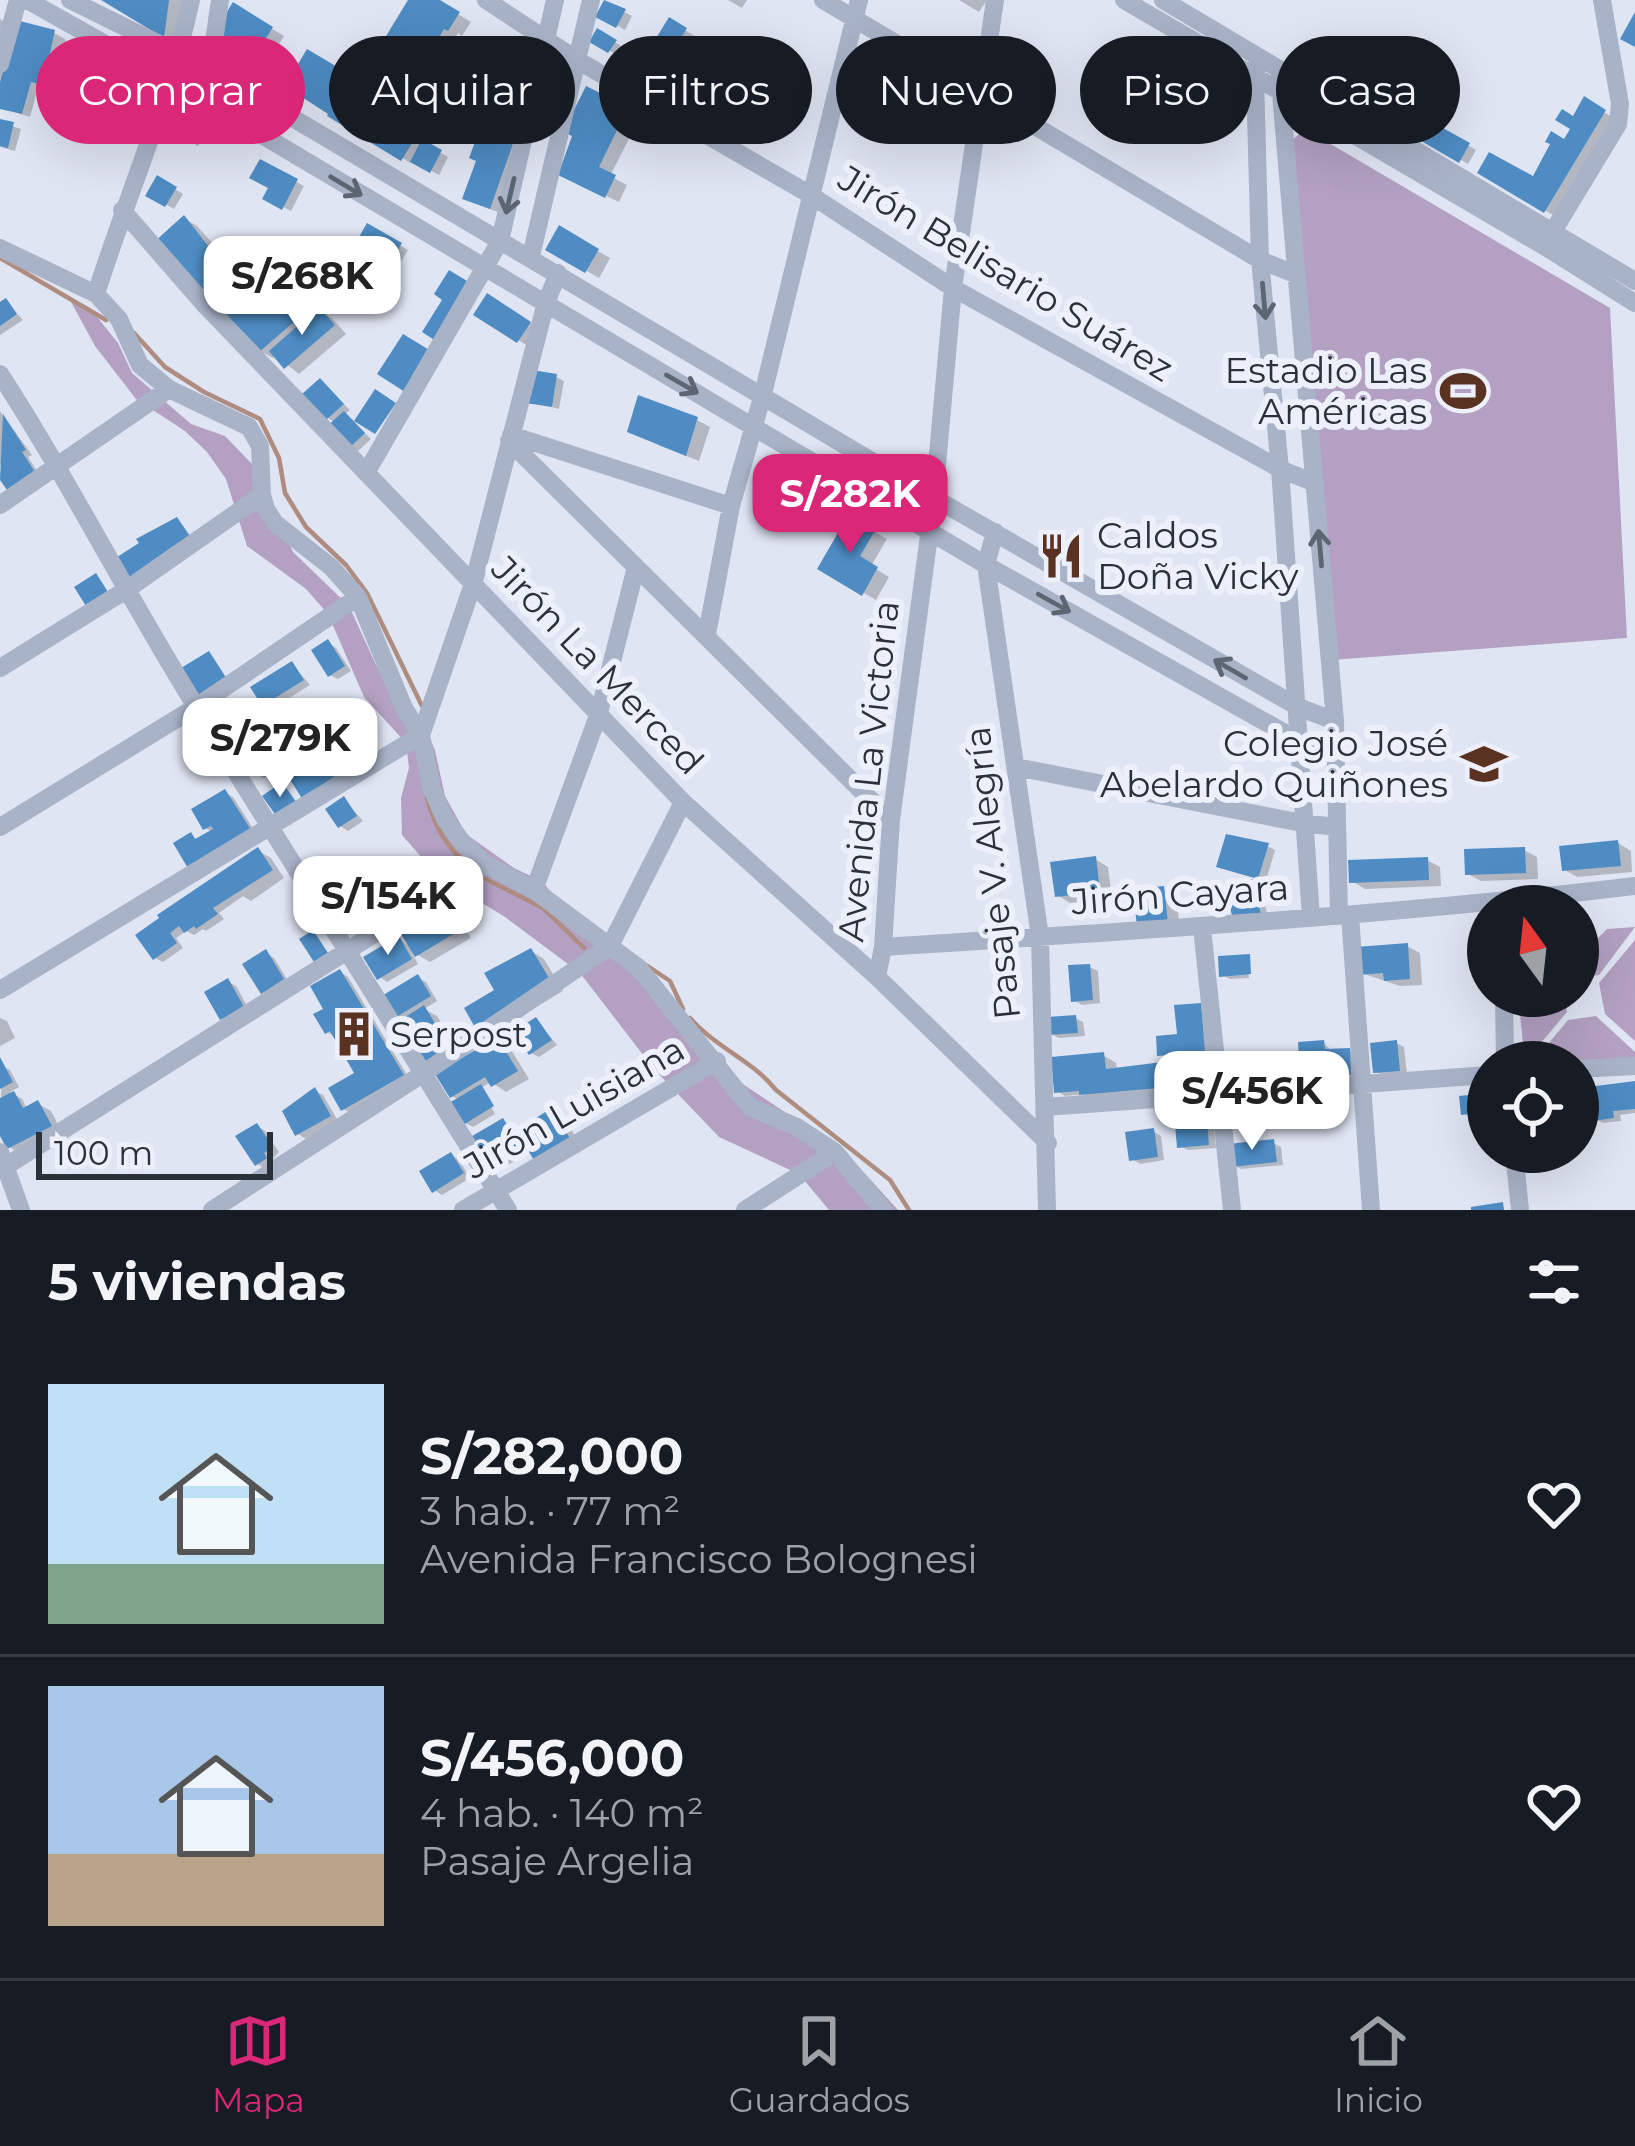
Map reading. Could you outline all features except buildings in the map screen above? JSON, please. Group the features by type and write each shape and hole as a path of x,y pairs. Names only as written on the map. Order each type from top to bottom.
{"street":[{"path":"0,64 23,0 89,36"},
{"path":"70,0 139,36"},
{"path":"182,36 190,0"},
{"path":"215,36 220,0"},
{"name":"Jirón Belisario Suárez","path":"486,0 543,36"},
{"path":"545,36 555,0"},
{"path":"531,256 591,0"},
{"path":"824,0 858,9 897,36"},
{"name":"Avenida La Victoria","path":"990,36 995,0"},
{"path":"1124,0 1276,79"},
{"path":"1162,0 1257,68"},
{"path":"1549,239 1618,124 1620,104 1602,0"},
{"path":"707,634 731,506 764,394 809,194 858,9"},
{"name":"Jirón Belisario Suárez","path":"577,60 809,194 953,288 1280,470 1315,483"},
{"path":"1257,68 1260,260 1280,470 1311,917"},
{"path":"305,125 934,498 1298,707 1335,721"},
{"path":"1056,139 1260,260 1297,275"},
{"path":"96,294 147,144"},
{"path":"276,144 986,565 1299,741 1335,754"},
{"path":"366,473 487,269 500,241 521,144"},
{"name":"Avenida La Victoria","path":"877,977 891,820 934,498 953,288 975,144"},
{"path":"1285,144 1335,721 1336,826 1371,1210"},
{"path":"1387,144 1549,239 1635,281"},
{"path":"1259,180 1288,181"},
{"name":"Jirón La Merced","path":"122,210 205,305 683,802 877,977 1048,1143"},
{"path":"1549,239 1635,303"},
{"path":"0,248 96,294 119,319 140,365 169,389 249,427 260,446 262,495 275,524 331,567 358,598 404,708 421,735 432,789 445,820 485,864 534,890 639,968 750,1107 797,1127 835,1152 884,1210"},
{"path":"0,990 421,735 474,581 545,306 558,273"},
{"path":"1269,350 1304,349"},
{"path":"0,374 60,467 196,706 508,1210"},
{"path":"0,505 169,389"},
{"path":"510,438 731,506"},
{"path":"510,438 891,820"},
{"path":"0,668 126,590 262,495"},
{"name":"Pasaje V. Alegría","path":"995,532 986,565 1040,937 1047,1210"},
{"path":"534,890 599,713 636,567"},
{"path":"0,827 196,706 358,598"},
{"path":"1146,654 1156,626"},
{"path":"1016,767 1336,826"},
{"path":"212,1210 610,946 683,802"},
{"path":"21,1210 2,1163 485,864"},
{"name":"Jirón Cayara","path":"1599,891 1635,886"},
{"name":"Jirón Cayara","path":"883,947 1467,906"},
{"path":"1202,928 1232,1210"},
{"name":"Jirón Luisiana","path":"464,1210 717,1061"},
{"path":"1599,1068 1635,1066"},
{"path":"1045,1107 1467,1077"},
{"path":"745,1210 835,1152"},
{"path":"1516,1173 1520,1210"}],"shaded area":[{"name":"Estadio Las Américas","path":"1292,144 1331,144 1610,308 1627,638 1331,660"},
{"path":"70,300 89,307 118,343 132,373 191,424 225,436 253,465 293,552 349,606 376,665 423,724 435,750 445,796 466,834 543,882 649,988 700,1055 826,1140 858,1166 898,1210 829,1210 799,1174 719,1137 654,1069 580,973 505,917 438,876 402,835 401,798 409,768 406,743 364,697 328,614 306,589 247,546 226,479 207,452 185,431 136,399 95,346"},
{"path":"1635,927 1599,975 1599,937 1607,929"},
{"path":"1635,940 1635,1041 1605,1014 1599,983"},
{"path":"1520,1017 1563,1017 1543,1041 1523,1041"},
{"path":"1597,1017 1635,1052 1635,1062 1599,1062 1599,1041 1550,1041 1568,1020"}],"waterway":[{"path":"0,258 106,320"},
{"path":"134,333 165,367 260,419 279,458 285,493 306,527 367,593 422,706"},
{"path":"427,798 443,837 471,868"},
{"path":"486,879 543,908 584,948"},
{"path":"646,965 670,981 683,1009"},
{"path":"690,1018 890,1180 909,1210"}],"place":[{"name":"Estadio Las Américas","path":"1463,391"},
{"name":"Caldos Doña Vicky","path":"1061,556"},
{"name":"Colegio José Abelardo Quiñones","path":"1484,764"},
{"name":"Serpost","path":"354,1034"}]}
